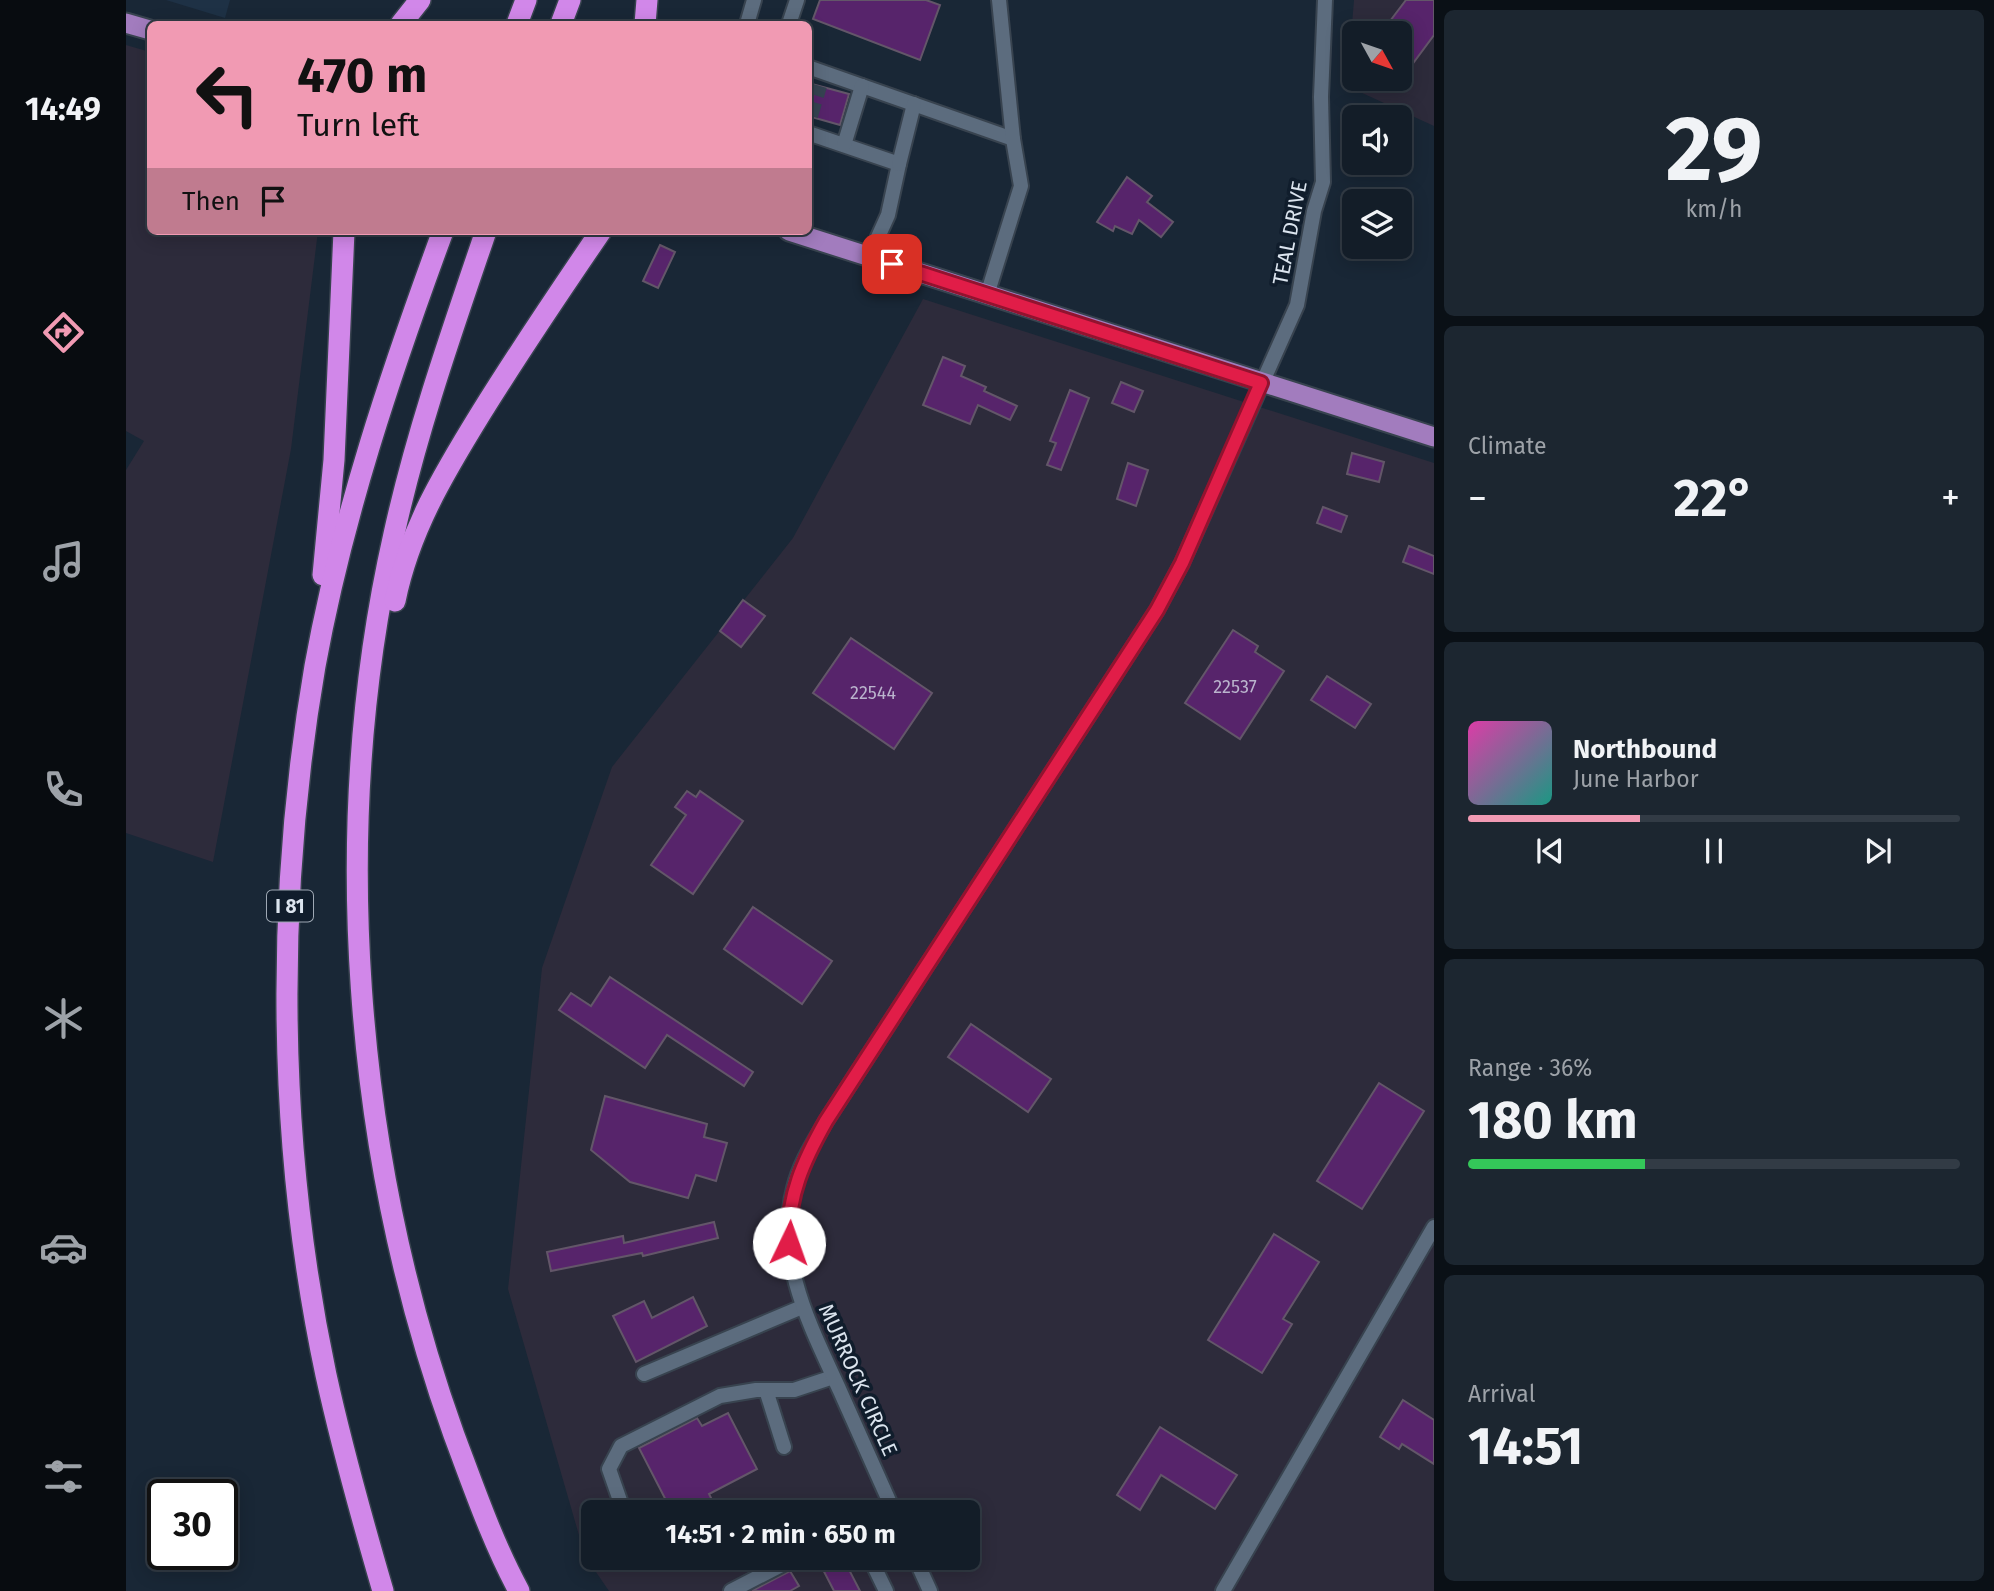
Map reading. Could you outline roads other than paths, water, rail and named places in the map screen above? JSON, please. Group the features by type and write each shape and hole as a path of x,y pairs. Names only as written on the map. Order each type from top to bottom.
{"highway":[{"path":"403,21 420,0"},
{"path":"518,21 526,0"},
{"path":"562,21 570,0"},
{"path":"645,21 647,0"},
{"path":"316,664 316,612 330,531 344,235"},
{"name":"I 81","path":"383,1591 352,1487 325,1373 298,1199 292,1118 288,957 291,877 304,741 316,664 348,523 376,424 442,235"},
{"path":"485,235 418,435 393,536 368,704 360,796 359,963 368,1065 386,1189 405,1275 439,1393 481,1508 519,1591"},
{"path":"368,704 398,586 435,487 510,367 598,235"}],"main road":[{"path":"126,23 147,29"},
{"path":"801,235 1434,437"}],"street":[{"path":"748,21 754,0"},
{"path":"790,21 797,0"},
{"path":"987,295 1021,186 1013,139 999,0"},
{"name":"TEAL DRIVE","path":"1261,383 1297,304 1314,211 1323,182 1321,97 1325,0"},
{"path":"817,75 862,86 1013,139"},
{"path":"844,145 862,86"},
{"path":"869,257 888,215 914,104"},
{"path":"812,134 899,164"},
{"name":"MURROCK CIRCLE","path":"885,1500 802,1307 789,1257 788,1228 800,1168 826,1121 1157,610 1182,563 1261,383"},
{"path":"1223,1591 1434,1227"},
{"path":"644,1374 802,1307"},
{"path":"620,1500 609,1469 621,1446 720,1396 766,1390 794,1390 834,1377"},
{"path":"766,1390 784,1447"},
{"path":"731,1591 772,1570"},
{"path":"876,1570 886,1591"},
{"path":"920,1570 930,1591"}],"tunnel":[{"path":"812,113 820,86"}]}
